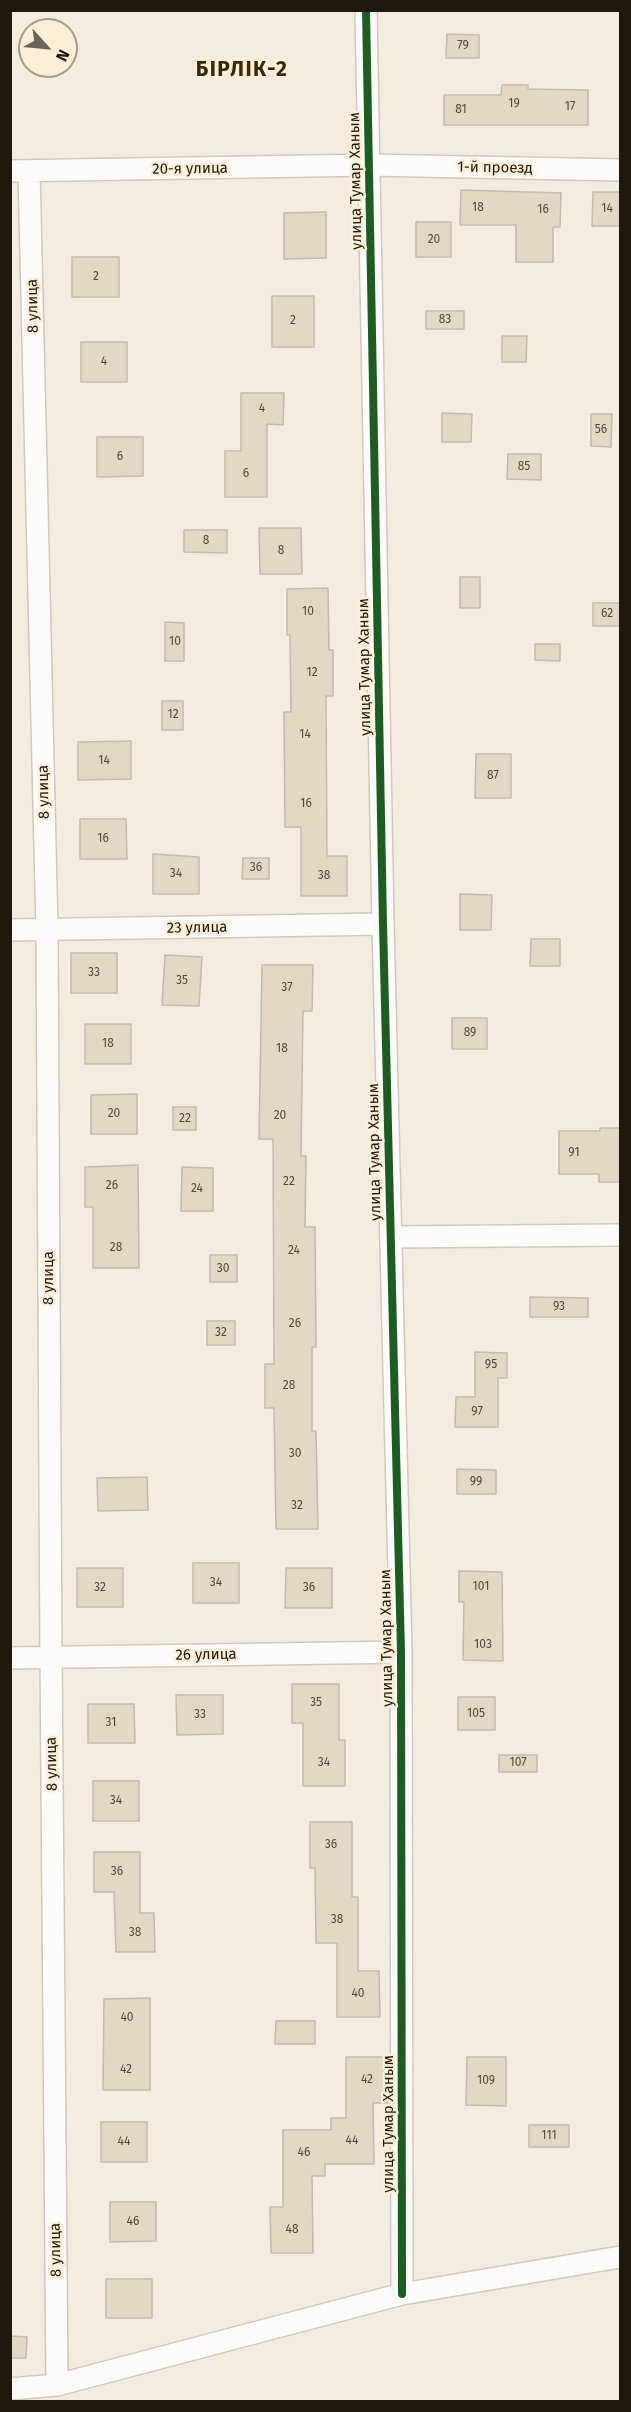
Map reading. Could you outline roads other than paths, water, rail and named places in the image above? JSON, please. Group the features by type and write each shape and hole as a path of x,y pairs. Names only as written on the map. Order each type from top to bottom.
{"street":[{"name":"улица Тумар Ханым","path":"366,10 383,924 402,1652 402,2294"},
{"name":"1-й проезд","path":"369,165 621,170"},
{"name":"20-я улица","path":"20,171 369,165"},
{"name":"8 улица","path":"20,171 47,931 57,2385"},
{"name":"23 улица","path":"10,930 383,924"},
{"path":"391,1237 621,1235"},
{"name":"26 улица","path":"10,1658 402,1652"},
{"path":"10,2389 57,2385 402,2294 621,2257"}],"district":[{"name":"БІРЛІК-2","path":"242,70"}]}
